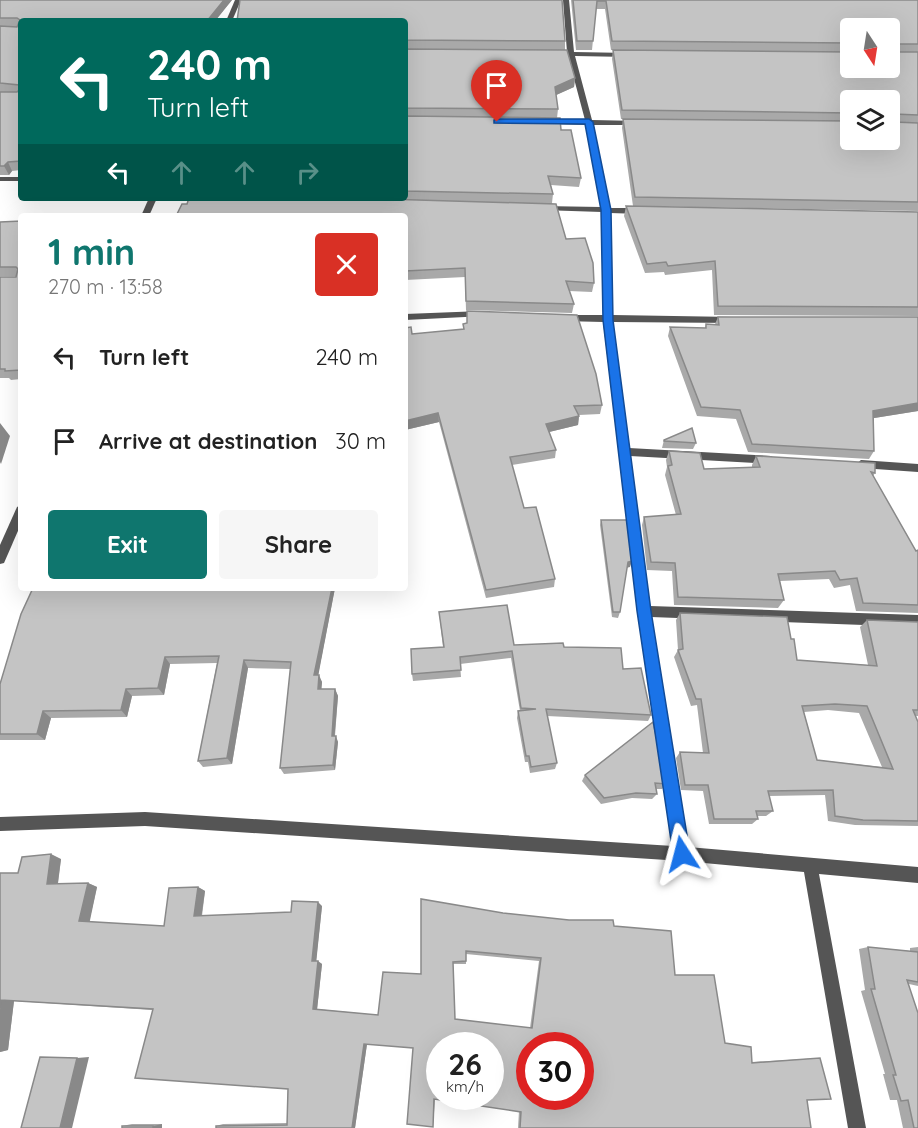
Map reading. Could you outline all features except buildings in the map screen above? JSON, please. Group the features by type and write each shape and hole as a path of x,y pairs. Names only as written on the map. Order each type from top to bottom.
{"street":[{"path":"230,18 238,0"},
{"path":"566,0 571,54 589,122 606,210 608,320 644,611 682,854"},
{"path":"559,54 641,55"},
{"path":"531,122 648,123"},
{"path":"0,179 18,179"},
{"path":"535,208 652,211"},
{"path":"408,317 491,314"},
{"path":"549,317 608,320 748,320"},
{"path":"626,452 788,460"},
{"path":"846,464 918,468"},
{"path":"0,559 18,517"},
{"path":"644,611 918,621"},
{"path":"0,824 146,819 682,854 918,875"},
{"path":"810,864 857,1128"}],"route":[{"path":"497,122 589,122 606,210 608,320 644,611 682,854"}]}
